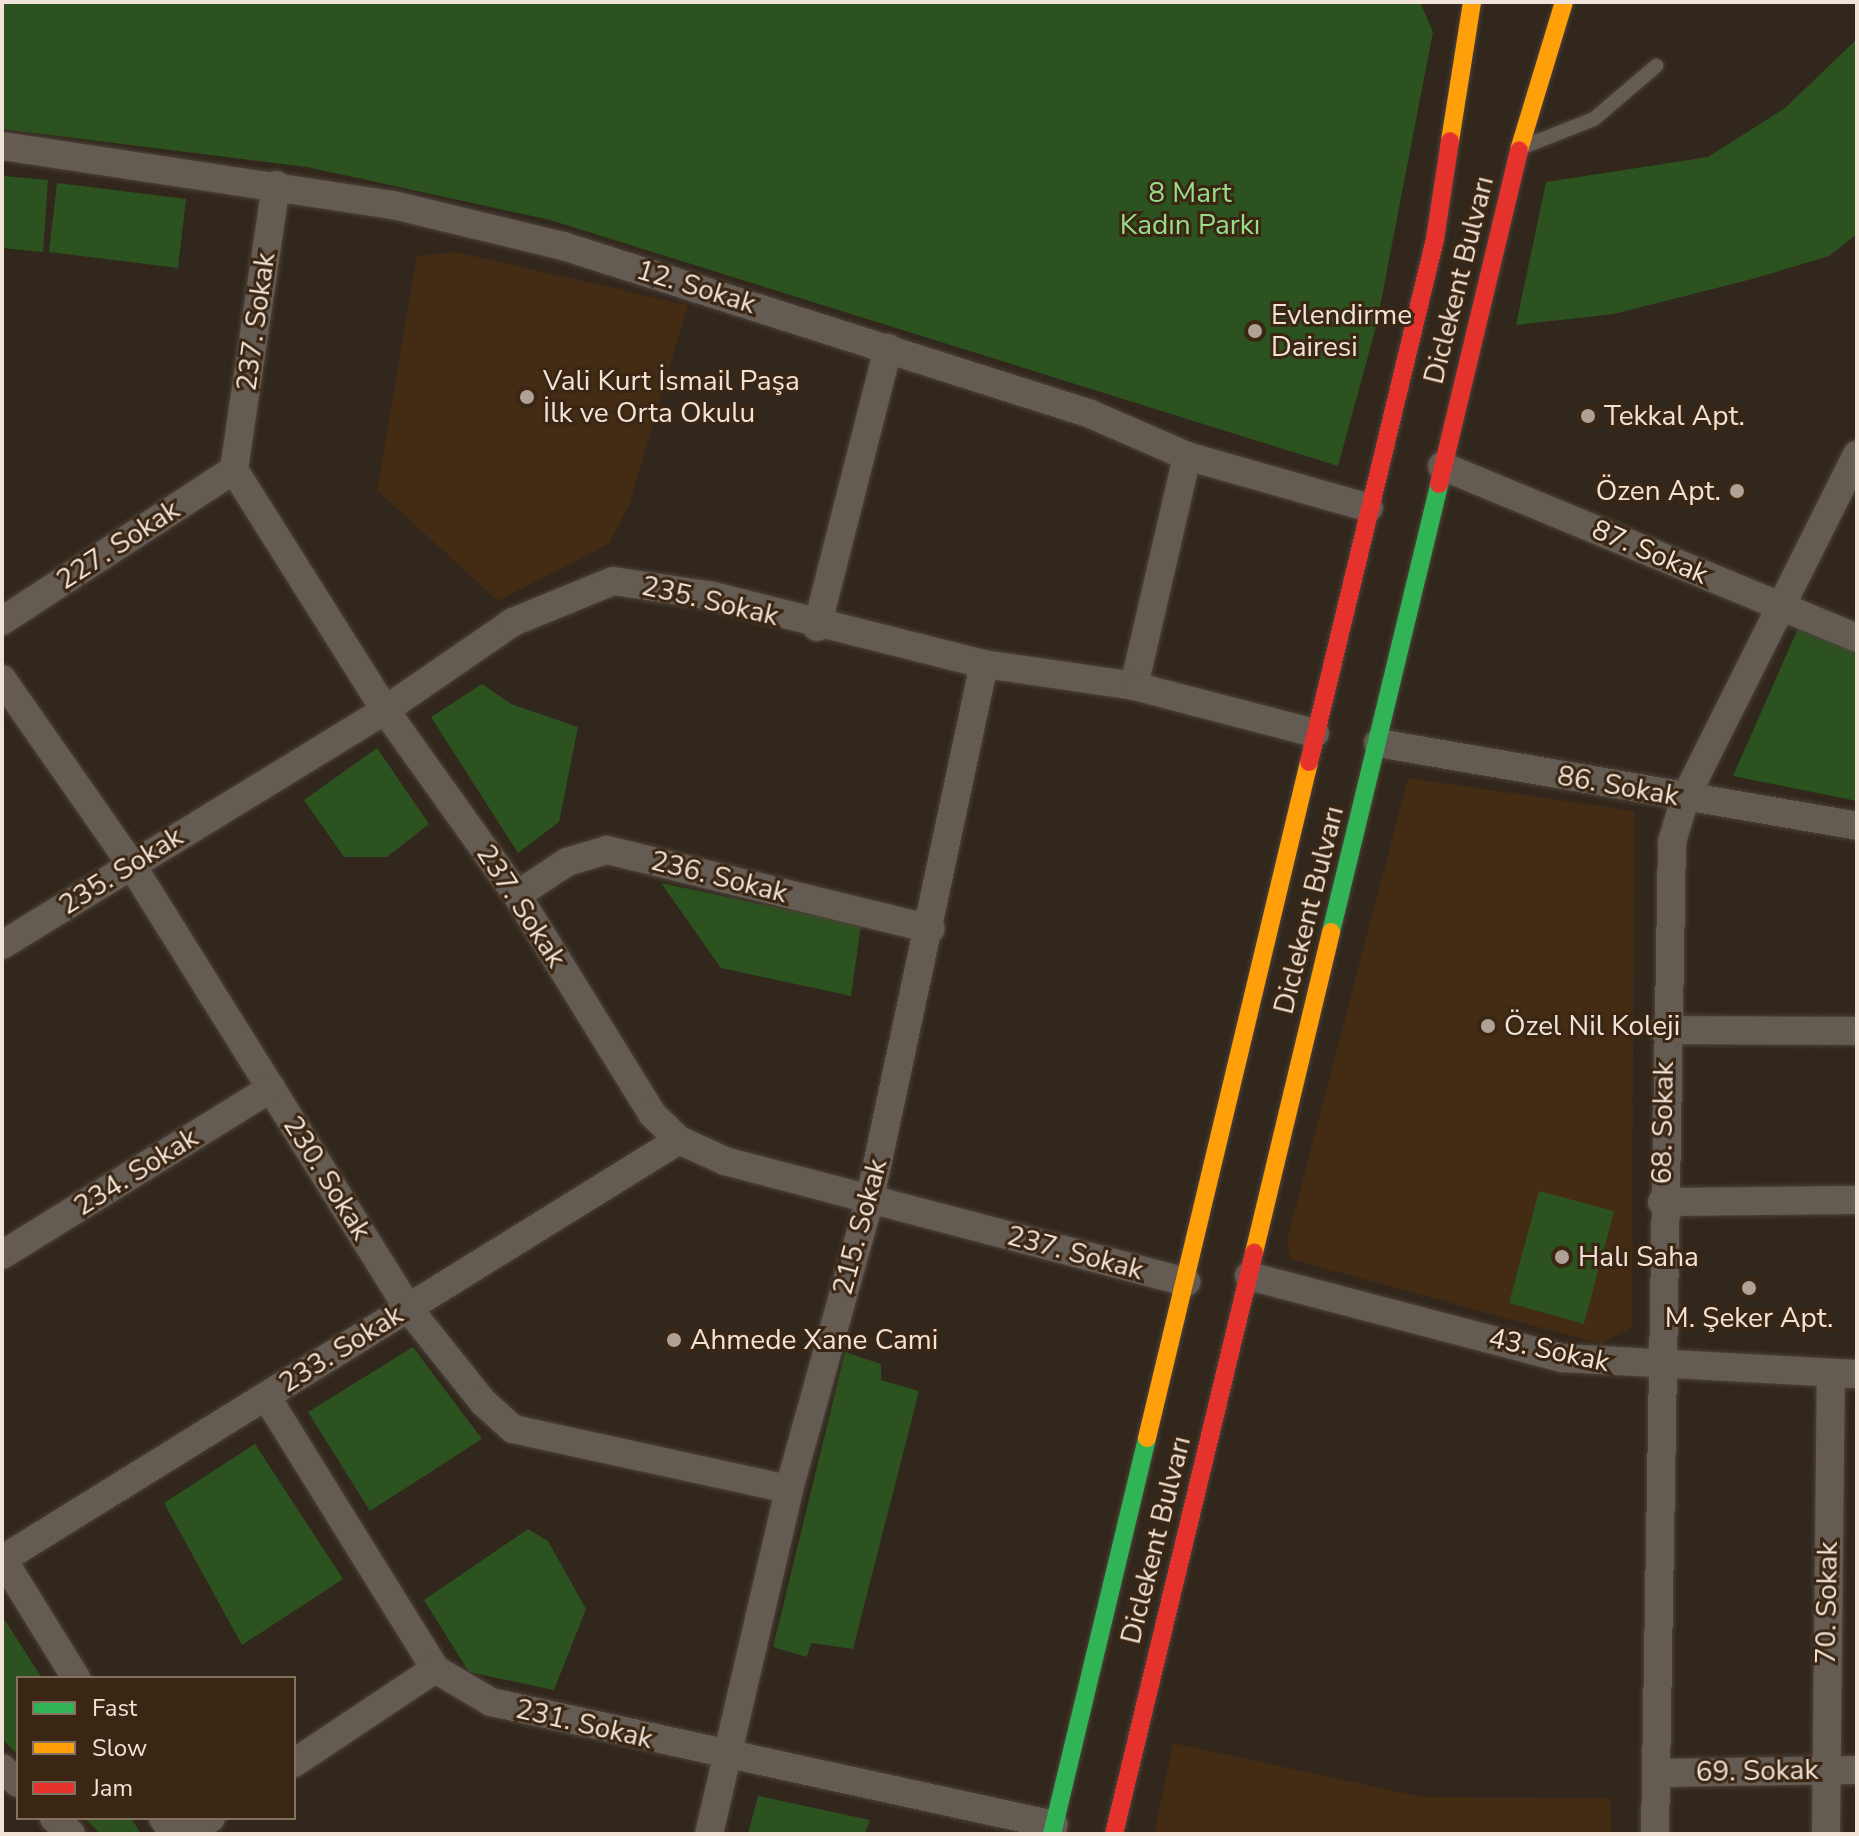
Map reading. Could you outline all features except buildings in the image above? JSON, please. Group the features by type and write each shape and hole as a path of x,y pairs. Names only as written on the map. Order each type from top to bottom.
{"main road":[{"name":"Diclekent Bulvarı","path":"1053,1830 1435,239 1472,2"},
{"name":"Diclekent Bulvarı","path":"1114,1834 1520,148 1564,2"}],"street":[{"name":"12. Sokak","path":"2,146 276,185 563,246 1088,413 1187,456 1369,508"},
{"name":"237. Sokak","path":"276,185 234,470 385,710 517,895 652,1114 679,1140 753,1169 1186,1282"},
{"path":"817,627 888,348"},
{"name":"68. Sokak","path":"1655,1834 1664,1030 1672,842 1685,798 1857,455"},
{"path":"1134,686 1187,456"},
{"name":"87. Sokak","path":"1442,466 1857,638"},
{"name":"227. Sokak","path":"2,621 234,470"},
{"name":"235. Sokak","path":"2,945 385,710 513,622 613,581 713,596 817,627 984,664 1134,686 1315,733"},
{"name":"215. Sokak","path":"709,1834 789,1489 870,1198 930,929 984,664"},
{"name":"230. Sokak","path":"2,679 131,864 408,1308 513,1429 789,1489"},
{"name":"86. Sokak","path":"1378,743 1857,826"},
{"name":"236. Sokak","path":"517,895 567,862 607,850 930,929"},
{"path":"1664,1030 1857,1031"},
{"name":"234. Sokak","path":"2,1255 271,1088"},
{"name":"233. Sokak","path":"2,1558 679,1140"},
{"path":"1662,1202 1857,1200"},
{"name":"43. Sokak","path":"1249,1276 1562,1358 1660,1369 1844,1373"},
{"name":"70. Sokak","path":"1826,1834 1824,1769 1844,1373"},
{"name":"231. Sokak","path":"266,1396 435,1669 491,1702 1053,1830"},
{"path":"2,1558 75,1676"},
{"path":"296,1762 435,1669"},
{"name":"69. Sokak","path":"1657,1773 1857,1770"},
{"path":"56,1820 71,1834"},
{"path":"187,1834 208,1820"}],"lane":[{"path":"1520,148 1594,119 1656,66"}],"shaded area":[{"name":"Vali Kurt İsmail Paşa İlk ve Orta Okulu","path":"456,252 688,305 629,505 609,544 498,601 377,490 417,256"},
{"name":"Özel Nil Koleji","path":"1408,778 1634,811 1632,1327 1601,1344 1290,1259 1287,1240"},
{"path":"1173,1743 1422,1797 1610,1798 1611,1834 1154,1834"}],"green space":[{"name":"8 Mart Kadın Parkı","path":"2,2 1420,2 1433,32 1376,327 1338,466 550,220 307,167 2,129"},
{"path":"1857,39 1857,234 1829,256 1752,279 1614,314 1516,325 1546,182 1708,157 1785,108"},
{"path":"4,176 48,180 43,252 2,248"},
{"path":"57,183 186,199 178,268 49,252"},
{"path":"1799,626 1857,652 1857,801 1733,776"},
{"path":"482,684 511,704 578,727 559,822 518,853 431,717"},
{"path":"377,748 429,824 387,857 344,857 304,800"},
{"path":"661,883 861,925 851,996 721,968"},
{"name":"Halı Saha","path":"1539,1191 1614,1211 1584,1324 1509,1303"},
{"path":"413,1347 482,1439 370,1511 308,1412"},
{"path":"845,1352 881,1364 881,1380 919,1391 853,1649 811,1643 807,1657 773,1647"},
{"path":"255,1444 343,1579 242,1645 164,1503"},
{"path":"528,1529 548,1541 586,1609 554,1690 469,1672 424,1600"},
{"path":"2,1616 41,1676 16,1676 16,1753 2,1739"},
{"path":"758,1796 870,1820 865,1834 748,1834"},
{"path":"86,1820 132,1820 141,1834 101,1834"}],"traffic: fast":[{"path":"1331,932 1439,484"},
{"path":"1052,1834 1147,1438"}],"traffic: slow":[{"path":"1450,141 1472,2"},
{"path":"1519,150 1564,2"},
{"path":"1147,1438 1309,762"},
{"path":"1254,1253 1331,932"}],"traffic: jam":[{"path":"1309,762 1435,239 1450,141"},
{"path":"1439,484 1519,150"},
{"path":"1114,1834 1254,1253"}],"place":[{"name":"Evlendirme Dairesi","path":"1255,331"},
{"name":"Vali Kurt İsmail Paşa İlk ve Orta Okulu","path":"527,397"},
{"name":"Tekkal Apt.","path":"1588,416"},
{"name":"Özen Apt.","path":"1737,491"},
{"name":"Özel Nil Koleji","path":"1488,1026"},
{"name":"Halı Saha","path":"1562,1257"},
{"name":"M. Şeker Apt.","path":"1749,1288"},
{"name":"Ahmede Xane Cami","path":"674,1340"}]}
